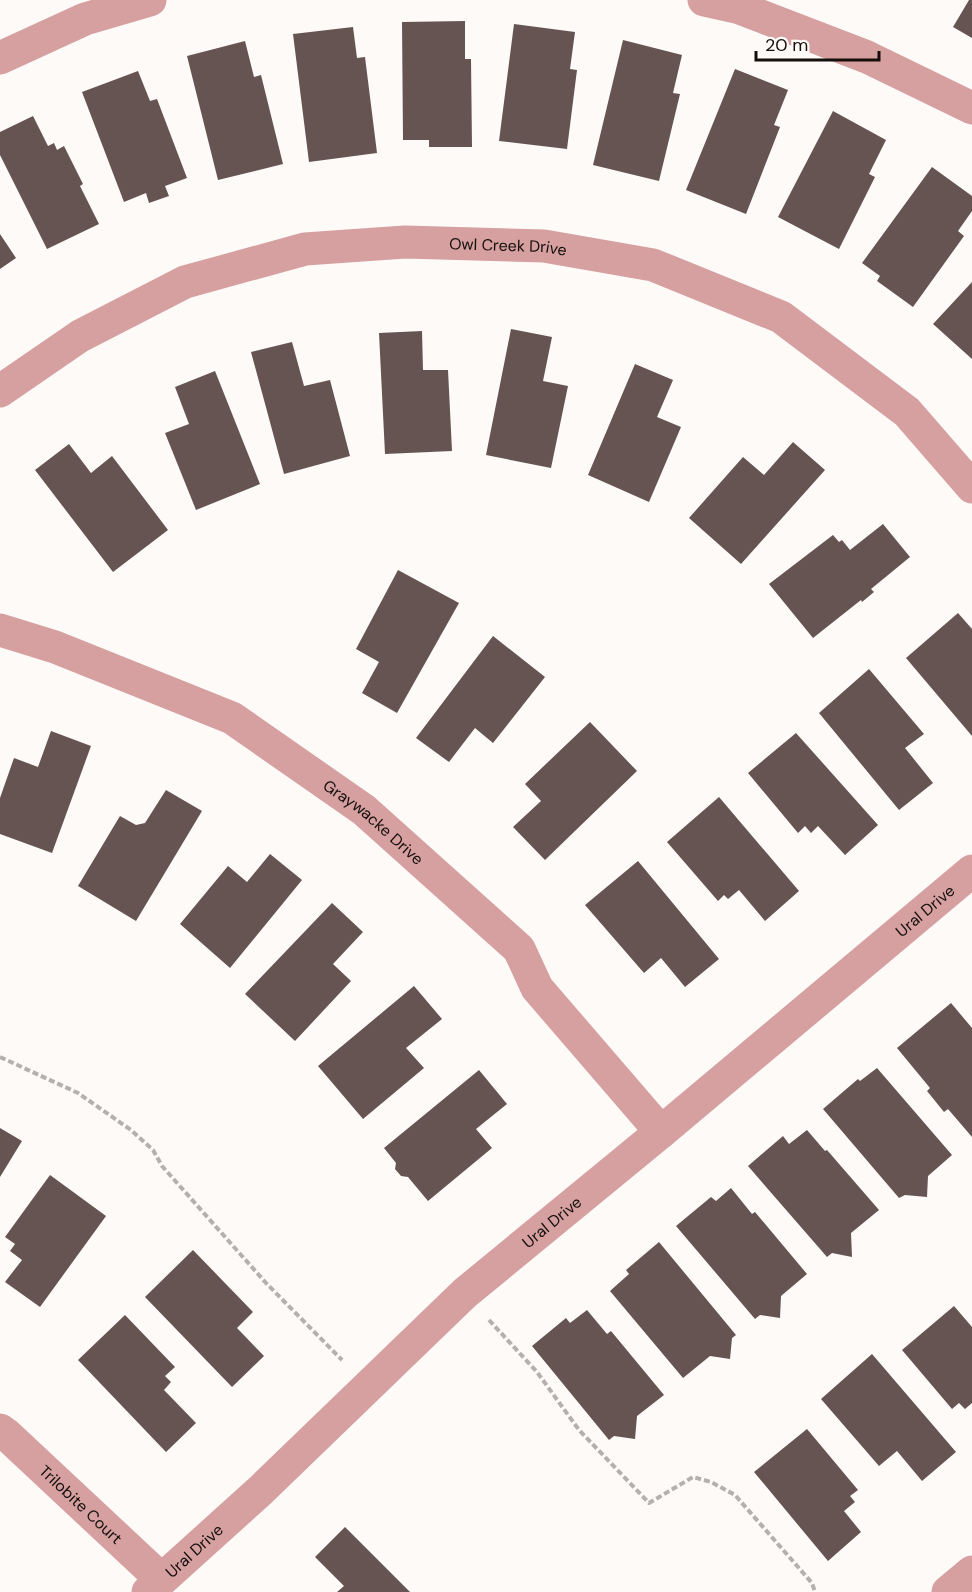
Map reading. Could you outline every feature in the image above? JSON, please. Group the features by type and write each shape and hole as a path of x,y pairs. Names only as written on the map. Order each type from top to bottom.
{"street":[{"path":"0,58 85,19 150,0"},
{"path":"704,0 740,8 867,57 972,108"},
{"name":"Owl Creek Drive","path":"0,391 80,336 185,282 305,249 405,242 544,246 653,265 781,317 907,412 972,487"},
{"name":"Graywacke Drive","path":"0,630 55,647 232,718 364,810 519,949 537,988 661,1132"},
{"name":"Ural Drive","path":"154,1586 261,1490 465,1293 972,871"},
{"name":"Trilobite Court","path":"0,1430 154,1586"},
{"path":"948,1592 972,1572"}],"path":[{"path":"0,1056 78,1093 132,1130 153,1149 162,1166 221,1233 345,1363"},
{"path":"465,1293 537,1372 579,1430 649,1503 693,1477 711,1482 735,1495 812,1583 814,1592"}],"building":[{"path":"969,0 972,0 972,38 953,27"},
{"path":"465,21 465,59 471,59 472,147 429,147 429,140 403,140 402,22"},
{"path":"514,24 575,32 570,69 577,70 567,149 499,141"},
{"path":"353,27 357,58 365,57 377,153 309,162 293,34"},
{"path":"623,40 682,55 673,93 680,94 659,181 593,165"},
{"path":"245,41 254,77 261,75 283,164 218,180 187,56"},
{"path":"735,69 788,90 774,125 780,127 746,214 686,190"},
{"path":"138,71 150,101 157,99 187,178 165,186 169,196 149,203 146,193 124,202 82,92"},
{"path":"833,111 886,140 869,174 875,177 839,249 778,217"},
{"path":"33,116 48,146 54,143 57,150 64,146 99,224 47,249 0,155 0,132"},
{"path":"932,167 972,196 972,211 958,231 964,236 913,307 877,281 880,276 862,263"},
{"path":"0,234 16,258 0,269"},
{"path":"972,282 972,359 933,324"},
{"path":"511,329 552,337 543,381 568,386 551,468 486,455"},
{"path":"422,331 423,370 448,370 452,451 385,454 379,333"},
{"path":"292,342 304,386 330,380 350,456 284,474 251,352"},
{"path":"635,364 673,380 657,417 681,427 649,502 588,475"},
{"path":"215,371 260,484 196,510 165,433 189,424 175,387"},
{"path":"793,442 825,470 741,564 689,518 743,457 764,475"},
{"path":"69,444 91,473 112,456 168,530 113,572 35,470"},
{"path":"883,524 910,557 871,589 874,592 813,638 769,584 833,535 839,542 842,540 850,550"},
{"path":"398,570 459,603 397,713 362,693 379,662 356,649"},
{"path":"958,613 972,629 972,736 906,658"},
{"path":"493,636 545,677 493,743 475,728 449,762 416,738"},
{"path":"869,669 924,734 905,748 933,783 899,810 819,713"},
{"path":"590,722 637,771 545,860 513,827 541,801 525,784"},
{"path":"51,731 91,746 52,853 0,834 0,798 14,758 38,767"},
{"path":"796,733 878,825 845,855 818,826 811,833 805,826 798,833 748,773"},
{"path":"166,790 202,811 136,921 78,886 120,816 136,825 145,823"},
{"path":"719,797 799,891 765,921 739,890 728,899 724,895 718,901 667,842"},
{"path":"270,854 302,880 230,968 180,924 228,866 247,882"},
{"path":"638,861 719,959 685,987 661,958 644,973 585,905"},
{"path":"332,903 363,932 333,964 351,981 295,1041 245,994"},
{"path":"414,986 442,1019 406,1048 424,1068 363,1119 318,1066"},
{"path":"951,1003 972,1028 972,1137 948,1109 944,1112 927,1091 930,1088 897,1048"},
{"path":"877,1068 952,1155 928,1176 927,1197 905,1195 899,1198 823,1109 858,1079 860,1081"},
{"path":"479,1070 507,1104 476,1129 492,1148 428,1201 408,1177 401,1176 395,1169 396,1163 384,1148"},
{"path":"0,1128 22,1141 0,1177"},
{"path":"807,1130 879,1210 851,1233 852,1257 832,1253 827,1257 748,1166 783,1136 789,1144"},
{"path":"50,1175 106,1216 40,1307 5,1282 22,1260 10,1251 15,1244 5,1237"},
{"path":"731,1188 752,1214 755,1212 807,1274 781,1296 780,1318 760,1315 755,1319 676,1226 711,1197 716,1201"},
{"path":"659,1242 736,1335 732,1338 730,1359 710,1356 683,1378 610,1291 629,1274 626,1270"},
{"path":"193,1250 253,1312 237,1328 264,1356 232,1387 145,1297"},
{"path":"954,1306 972,1327 972,1403 965,1409 959,1403 952,1409 902,1350"},
{"path":"587,1310 607,1334 611,1331 664,1395 637,1416 635,1439 614,1436 609,1440 532,1346 566,1318 570,1323"},
{"path":"125,1315 175,1367 165,1376 171,1382 164,1390 196,1423 166,1452 78,1360"},
{"path":"872,1354 956,1452 922,1481 897,1451 879,1466 821,1399"},
{"path":"807,1429 858,1490 850,1496 855,1502 844,1511 861,1532 828,1561 754,1472"},
{"path":"345,1527 410,1592 337,1592 344,1586 315,1557"}]}
